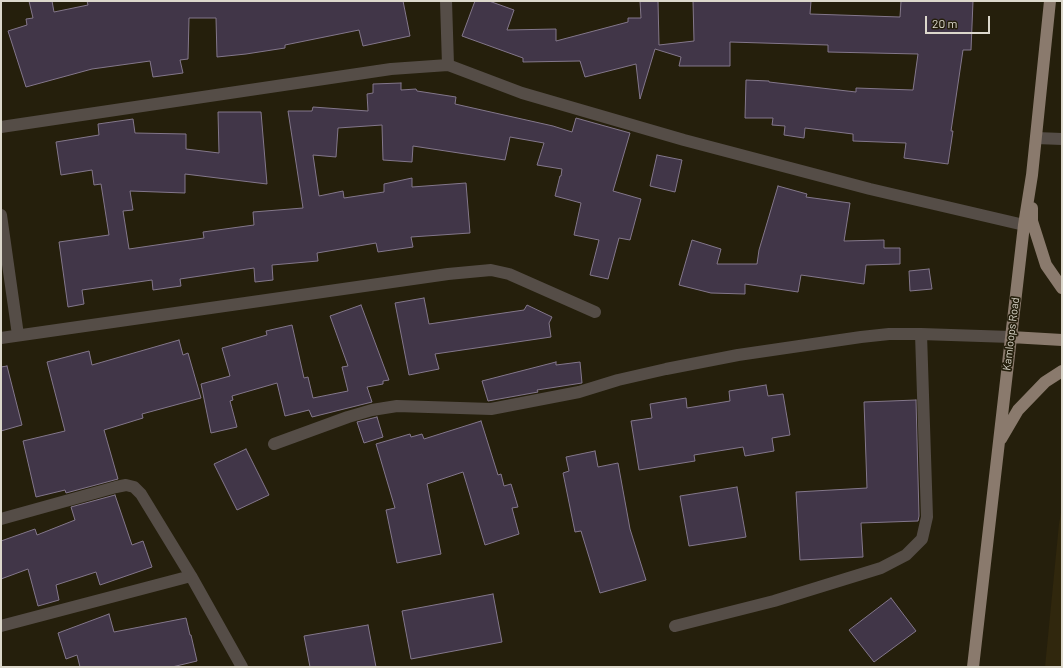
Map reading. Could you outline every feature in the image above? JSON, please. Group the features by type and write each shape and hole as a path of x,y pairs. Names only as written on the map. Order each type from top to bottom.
{"main road":[{"name":"Kamloops Road","path":"973,667 1024,226 1032,175 1050,1"},
{"path":"1032,175 1032,221 1046,265 1062,288"},
{"path":"1011,337 1062,340"},
{"path":"999,444 1018,410 1045,382 1062,371"}],"street":[{"path":"446,1 448,65"},
{"path":"1,127 391,70 448,65 522,93 684,140 870,190 1024,226"},
{"path":"1036,138 1062,139"},
{"path":"1,215 18,335"},
{"path":"1,338 448,274 491,270 509,274 595,312"},
{"path":"274,444 348,417 372,410 397,406 491,409 579,392 618,380 666,369 738,355 861,336 921,334 1011,337"},
{"path":"675,626 774,601 881,568 906,555 922,539 927,517 921,334"},
{"path":"1,519 116,487 126,485 134,487 141,494 191,576 242,667"},
{"path":"1,626 191,576"}],"shaded area":[{"path":"1062,507 1062,667 1045,667 1059,524"}],"building":[{"path":"29,1 52,1 54,12 88,5 87,1 403,1 410,36 363,46 359,30 285,45 285,48 217,57 216,18 189,18 188,59 180,60 183,73 153,77 150,61 92,69 26,87 8,31 27,25 26,19 33,18"},
{"path":"475,1 489,1 514,10 507,30 556,29 556,41 628,22 628,18 641,18 640,1 658,1 659,45 694,41 693,1 811,1 810,14 900,17 901,1 973,1 971,50 963,50 951,131 953,131 948,164 904,158 906,143 853,141 853,134 805,128 804,138 784,135 785,126 772,125 773,118 745,118 746,80 769,81 856,92 856,88 913,90 918,54 828,52 828,45 730,42 730,66 679,66 681,57 655,49 640,99 636,64 585,77 580,61 523,62 523,58 462,36"},
{"path":"401,83 401,90 416,89 417,91 456,97 455,104 553,126 572,132 576,118 630,133 613,191 641,199 630,240 619,238 608,279 590,275 599,240 574,235 581,203 555,196 562,169 537,165 544,143 510,137 505,160 413,146 412,162 383,160 382,125 338,128 336,157 313,155 319,196 343,191 344,198 384,192 384,184 412,178 412,187 466,183 470,233 411,237 413,247 378,252 376,243 317,253 318,261 272,265 273,280 255,282 254,268 180,279 181,286 153,290 152,280 82,290 84,304 68,307 59,242 109,235 101,184 94,185 92,170 61,175 56,142 99,135 98,124 133,119 135,133 186,134 186,149 219,153 218,112 261,112 267,184 185,174 185,193 130,191 133,210 123,211 129,249 204,238 203,232 254,225 253,212 303,208 288,111 312,111 313,107 368,111 367,94 373,93 373,84"},
{"path":"657,155 682,160 675,192 650,186"},
{"path":"778,186 807,194 806,197 850,203 844,241 884,240 884,248 900,248 900,264 866,265 864,284 801,275 798,292 745,284 745,294 711,293 679,285 692,240 721,249 717,264 757,264 759,250"},
{"path":"929,269 932,289 910,291 909,271"},
{"path":"424,298 429,324 524,310 527,305 552,317 549,323 551,337 435,354 439,369 409,375 395,303"},
{"path":"361,305 389,380 383,381 383,384 367,387 372,402 312,417 309,410 285,416 277,383 232,396 233,400 230,401 237,427 211,433 201,384 230,376 222,348 267,335 266,331 292,325 304,378 308,377 313,398 348,391 342,367 348,366 330,316"},
{"path":"179,340 183,355 188,353 201,398 142,414 143,418 104,430 118,479 66,493 65,490 36,497 23,441 65,431 47,362 89,351 92,365"},
{"path":"556,362 556,365 580,362 582,383 537,390 538,392 488,401 482,381"},
{"path":"7,366 22,425 1,431 1,367"},
{"path":"766,385 768,396 783,394 790,435 772,438 774,451 745,456 743,447 694,455 695,461 639,470 631,421 652,418 650,404 686,398 687,408 730,401 729,391"},
{"path":"916,400 918,521 861,523 863,557 800,560 796,492 867,488 864,402"},
{"path":"377,417 383,437 364,443 357,422"},
{"path":"481,421 498,475 501,474 504,486 511,484 518,507 512,508 519,534 485,545 463,472 427,484 441,554 397,563 386,510 395,508 376,444 410,434 411,437 422,434 424,439"},
{"path":"246,449 269,495 237,510 214,464"},
{"path":"595,451 598,467 618,463 630,529 646,580 600,593 581,531 575,532 563,473 569,471 566,457"},
{"path":"737,487 746,537 689,546 680,496"},
{"path":"115,495 132,545 143,541 152,567 100,585 96,572 56,585 59,600 38,606 28,569 1,579 1,541 35,529 37,535 75,520 71,507"},
{"path":"493,594 502,642 411,659 402,611"},
{"path":"891,598 916,631 874,662 849,630"},
{"path":"109,614 114,632 186,618 197,661 172,667 80,667 77,655 66,659 58,633"},
{"path":"368,625 376,667 310,667 304,636"}]}
